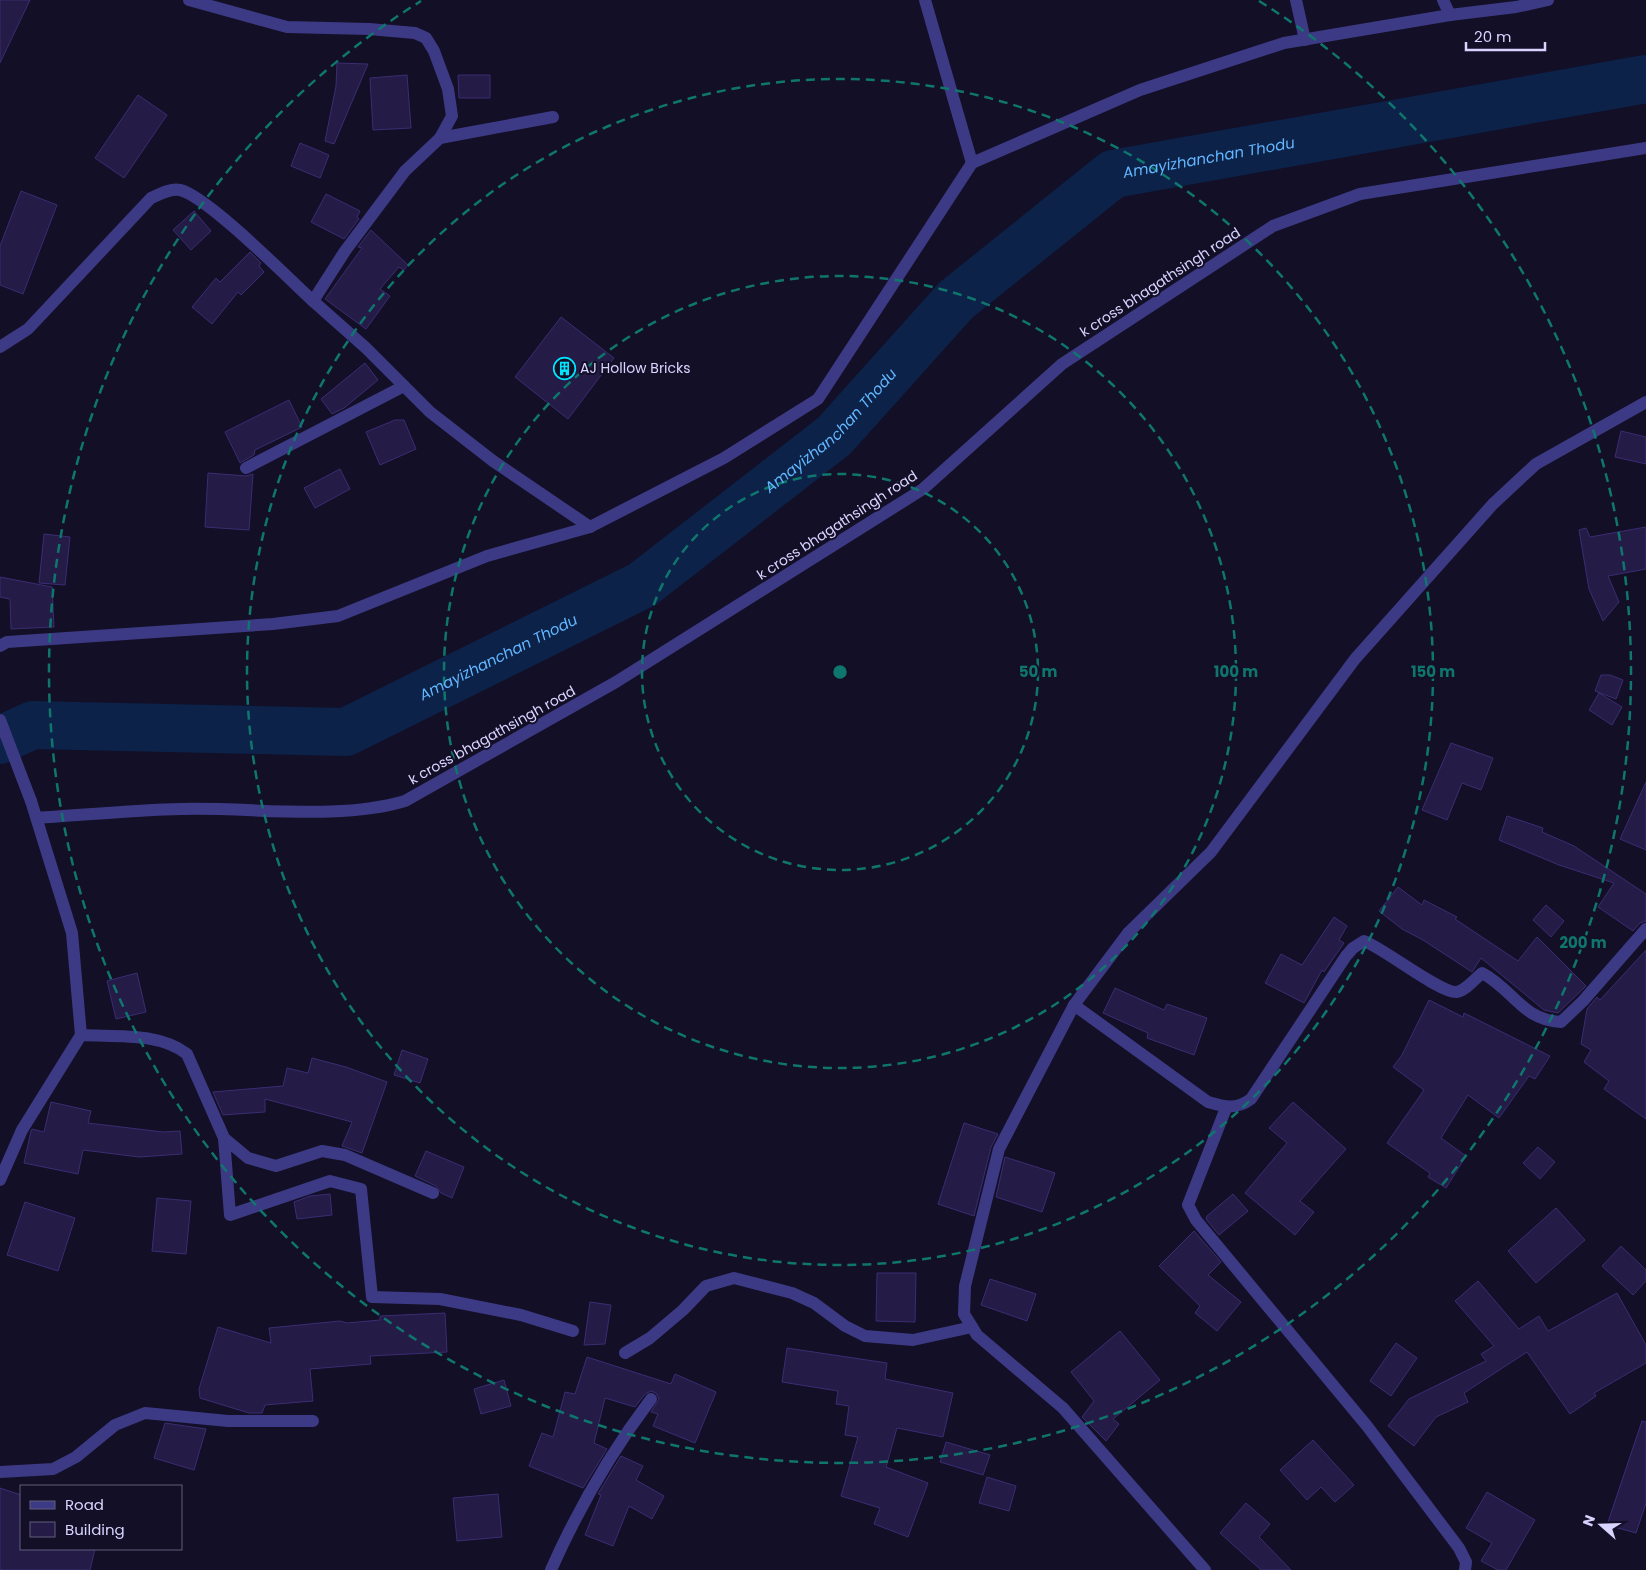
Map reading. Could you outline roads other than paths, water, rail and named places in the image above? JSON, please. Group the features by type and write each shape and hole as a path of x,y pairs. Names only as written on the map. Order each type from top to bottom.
{"street":[{"path":"188,0 287,27 369,29 415,33 426,38 434,51 448,89 452,116 440,138 405,171 312,301"},
{"path":"925,0 972,163"},
{"path":"1296,0 1305,40"},
{"path":"1443,0 1450,15"},
{"path":"0,646 7,642 273,624 338,616 487,556 590,527 724,458 818,399 972,163 1140,90 1284,43 1450,15 1516,7 1548,0"},
{"path":"440,138 553,117"},
{"name":"k cross bhagathsingh road","path":"37,818 181,809 342,810 381,808 405,801 616,682 923,490 1062,364 1272,226 1360,194 1646,148"},
{"path":"0,347 28,329 151,198 163,192 180,190 207,205 430,412 493,462 590,527"},
{"path":"246,468 404,386"},
{"path":"1205,1570 1063,1408 977,1335 964,1314 965,1286 999,1149 1074,1005 1128,933 1212,852 1354,659 1493,504 1536,464 1646,402"},
{"path":"0,720 37,818 72,933 81,1035 22,1130 0,1180"},
{"path":"1074,1005 1208,1102 1226,1108 1242,1106 1251,1099 1346,956 1353,948 1364,941 1379,947 1440,988 1456,992 1482,974 1491,978 1534,1016 1547,1022 1561,1022 1583,1001 1646,928"},
{"path":"81,1035 160,1040 178,1047 187,1054 224,1138 230,1215 330,1180 361,1189 372,1296 440,1300 521,1315 573,1330"},
{"path":"1226,1108 1188,1205 1196,1220 1367,1426 1458,1548 1466,1562 1465,1570"},
{"path":"224,1138 248,1158 265,1165 276,1166 322,1151 345,1155 433,1192"},
{"path":"625,1353 650,1338 683,1310 706,1286 734,1278 814,1303 845,1326 865,1336 913,1340 972,1326"},
{"path":"550,1570 573,1521 619,1441 651,1399"},
{"path":"0,1472 53,1469 76,1457 115,1425 145,1413 228,1421 313,1421"}],"waterway":[{"name":"Amayizhanchan Thodu","path":"0,740 33,725 346,732 642,585 834,436 956,300 1113,174 1646,79"}],"place":[{"name":"AJ Hollow Bricks","path":"564,368"}]}
